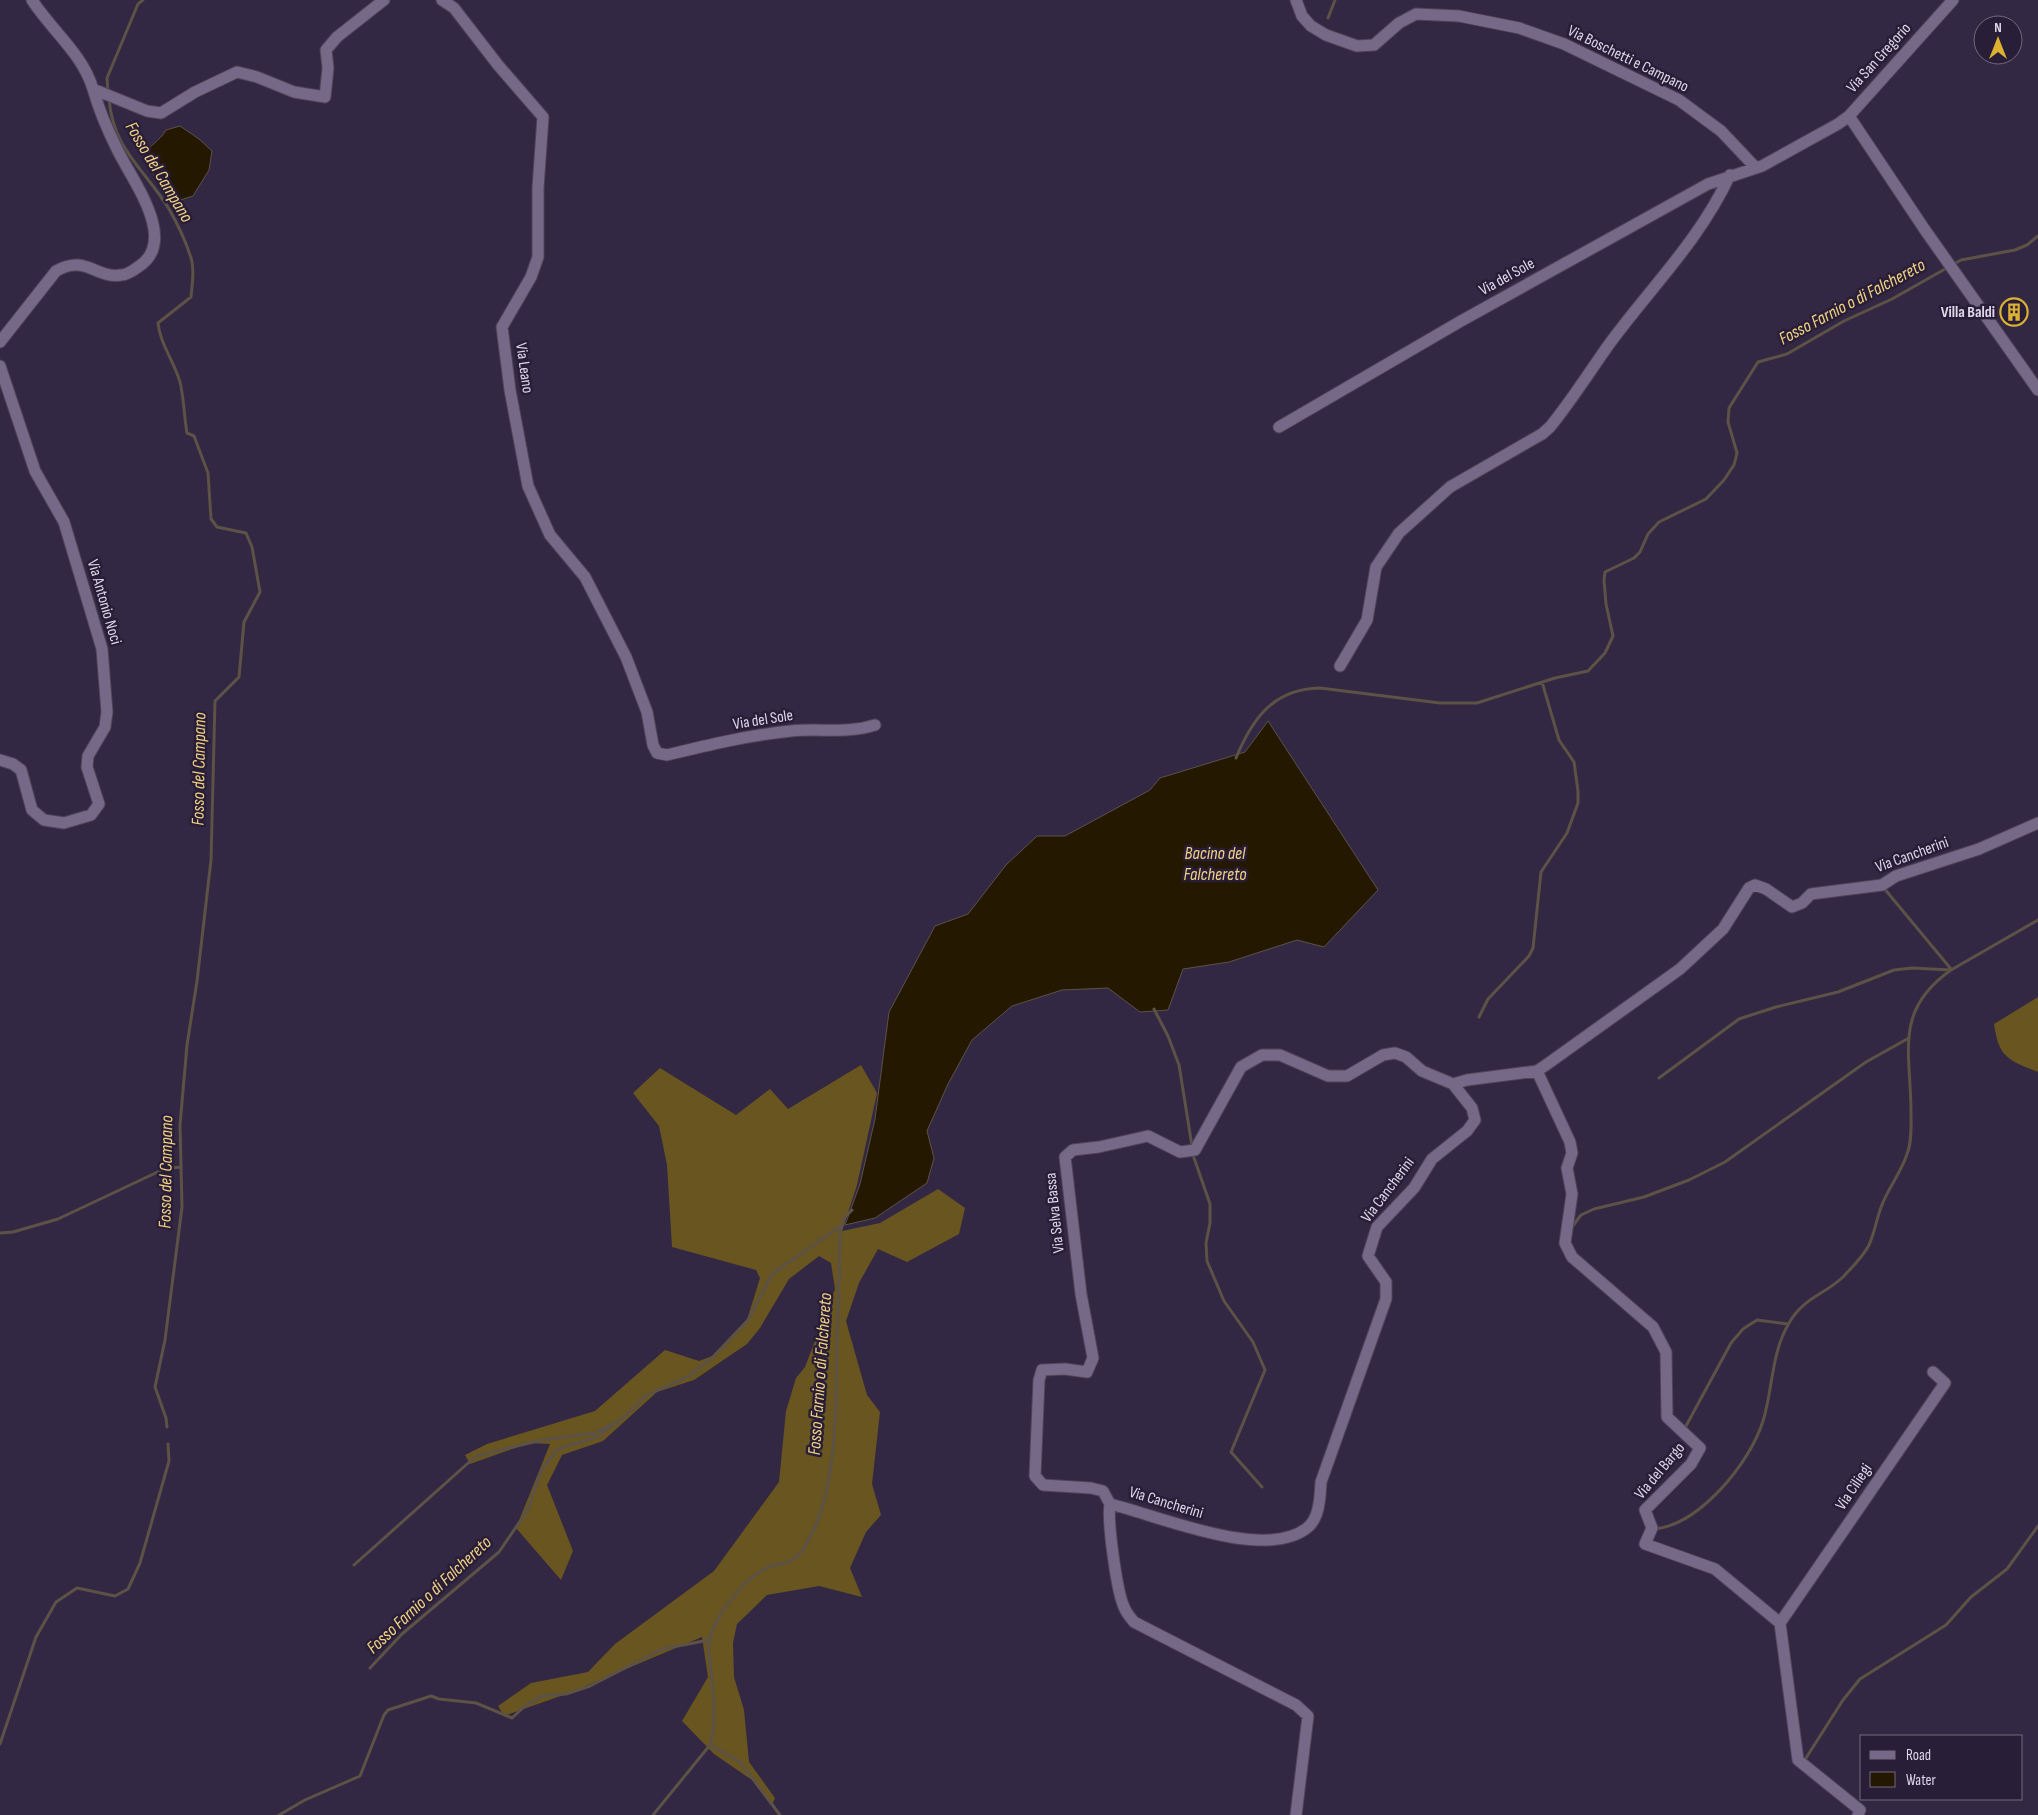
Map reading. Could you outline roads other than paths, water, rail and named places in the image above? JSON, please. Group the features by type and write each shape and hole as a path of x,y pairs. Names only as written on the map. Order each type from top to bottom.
{"street":[{"path":"0,342 56,271 67,265 84,264 106,273 122,276 147,261 154,251 151,211 117,150 99,112 89,75 77,55 32,0"},
{"path":"93,89 147,111 161,114 195,92 237,72 256,76 294,92 325,97 328,68 326,50 337,37 384,0"},
{"name":"Via Leano","path":"442,0 454,8 498,65 543,117 538,188 538,257 531,277 502,327 510,390 528,486 550,535 585,577 626,657 647,712 653,746 657,753"},
{"name":"Via Boschetti e Campano","path":"1296,0 1302,16 1311,26 1326,35 1357,46 1374,45 1399,23 1416,14 1459,16 1519,28 1564,44 1679,100 1721,131 1756,168"},
{"name":"Via San Gregorio","path":"1849,116 1953,0"},
{"path":"1756,168 1834,127 1849,116 1925,230 2038,390"},
{"name":"Via del Sole","path":"1279,428 1569,261 1708,184 1730,175 1756,168"},
{"path":"1340,666 1367,620 1376,567 1398,534 1450,488 1542,434 1550,427 1611,343 1696,236 1711,213 1730,175"},
{"name":"Via Antonio Noci","path":"0,366 35,471 64,522 102,649 107,712 105,727 88,756 87,767 98,804 91,815 64,823 44,820 32,810 21,770 13,764 0,760"},
{"name":"Via del Sole","path":"657,753 667,755 762,734 794,730 859,730 874,725"},
{"name":"Via Cancherini","path":"1296,1815 1308,1716 1296,1706 1280,1697 1134,1622 1124,1608 1115,1564 1108,1513 1110,1504 1142,1511 1160,1520 1214,1534 1263,1541 1287,1538 1308,1528 1319,1508 1320,1482 1386,1299 1386,1282 1368,1256 1377,1227 1414,1188 1432,1159 1467,1131 1475,1120 1472,1108 1453,1084 1467,1080 1537,1071 1680,968 1724,929 1749,888 1755,885 1766,889 1792,907 1802,903 1811,894 1882,885 1896,876 1979,849 2038,823"},
{"name":"Via Selva Bassa","path":"1110,1504 1103,1491 1090,1488 1044,1485 1035,1476 1039,1380 1042,1370 1065,1369 1087,1372 1093,1358 1080,1285 1065,1157 1073,1150 1099,1147 1148,1136 1180,1152 1195,1150 1241,1067 1262,1055 1280,1055 1328,1076 1348,1076 1383,1055 1395,1053 1406,1057 1422,1071 1453,1084"},
{"name":"Via del Bargo","path":"1537,1071 1570,1142 1572,1153 1567,1168 1572,1194 1564,1243 1572,1257 1653,1327 1666,1352 1667,1417 1700,1448 1690,1464 1645,1510 1652,1528 1645,1544 1715,1569 1780,1623"},
{"name":"Via Ciliegi","path":"1780,1623 1945,1383 1933,1372"},
{"path":"1780,1623 1798,1760 1860,1810 1858,1815"}],"water":[{"path":"180,126 212,151 209,170 193,196 180,200 159,181 150,169 144,156 166,130"},
{"name":"Bacino del Falchereto","path":"1268,721 1378,890 1324,947 1297,940 1229,962 1183,969 1168,1010 1140,1012 1108,988 1062,990 1012,1006 972,1040 948,1084 927,1131 934,1158 927,1183 875,1218 845,1225 860,1184 875,1119 889,1012 935,926 968,914 1006,865 1037,836 1065,836 1150,790 1160,778 1245,752"}],"waterway":[{"name":"Fosso del Campano","path":"108,93 107,78 138,4 143,0"},
{"path":"1328,18 1335,0"},
{"name":"Fosso del Campano","path":"109,99 112,117 123,146 169,209 191,258 193,272 191,297 158,323 159,331 180,382 187,433 194,436 208,473 211,519 217,527 246,533 252,547 260,592 244,622 239,677 215,701 211,860 197,981 187,1045 180,1125 182,1207 165,1340 155,1387 166,1418 167,1427"},
{"name":"Fosso Farnio o di Falchereto","path":"1236,758 1250,730 1267,708 1290,694 1304,690 1320,688 1440,703 1477,703 1555,678 1588,671 1605,653 1613,636 1606,604 1605,572 1634,558 1640,552 1648,534 1659,522 1706,499 1724,480 1734,465 1737,453 1728,422 1729,408 1758,362 1787,354 1844,321 1892,299 1961,260 2015,250 2027,245 2038,236"},
{"path":"1479,1017 1488,999 1529,956 1533,948 1541,872 1567,833 1578,803 1574,762 1559,740 1542,682"},
{"path":"1883,887 1951,969"},
{"path":"1655,1529 1672,1525 1706,1504 1735,1472 1747,1455 1763,1421 1779,1346 1789,1323 1807,1302 1843,1277 1867,1249 1882,1204 1902,1166 1910,1144 1909,1034 1913,1017 1920,1001 1933,985 1951,970 2038,920"},
{"path":"1659,1078 1739,1019 1776,1007 1838,992 1894,970 1912,968 1951,970"},
{"path":"1154,1009 1168,1036 1179,1065 1192,1146"},
{"path":"1572,1227 1581,1215 1594,1209 1644,1197 1689,1180 1725,1162 1866,1062 1909,1038"},
{"path":"1192,1152 1210,1204 1210,1223 1206,1243 1207,1261 1224,1301 1253,1342 1265,1370 1231,1452 1262,1487"},
{"path":"0,1233 13,1232 58,1219 164,1169 180,1167"},
{"name":"Fosso Farnio o di Falchereto","path":"653,1815 710,1745 714,1713 709,1642 716,1622 733,1597 754,1575 767,1568 790,1561 800,1553 816,1524 824,1500 830,1473 835,1417 840,1232 845,1217 852,1210"},
{"name":"Fosso Farnio o di Falchereto","path":"370,1668 402,1634 499,1552 527,1511 542,1469 558,1449 597,1437 629,1413 645,1396 689,1376 711,1359 748,1320 772,1274 842,1225"},
{"path":"1686,1426 1731,1343 1743,1329 1757,1320 1788,1324"},
{"path":"354,1565 476,1456 542,1440 594,1433 614,1423"},
{"name":"Fosso del Campano","path":"0,1744 36,1637 56,1602 77,1588 115,1596 128,1589 140,1563 169,1461 168,1444"},
{"path":"1806,1758 1843,1700 1860,1679 1946,1625 1971,1597 2007,1569 2038,1526"},
{"path":"279,1815 305,1800 360,1776 384,1715 388,1710 431,1696 439,1699 476,1703 512,1718 525,1706 542,1696 566,1694 590,1686 662,1649 709,1640"},
{"path":"710,1745 740,1762 780,1815"}],"place":[{"name":"Villa Baldi","path":"2014,312"}]}
